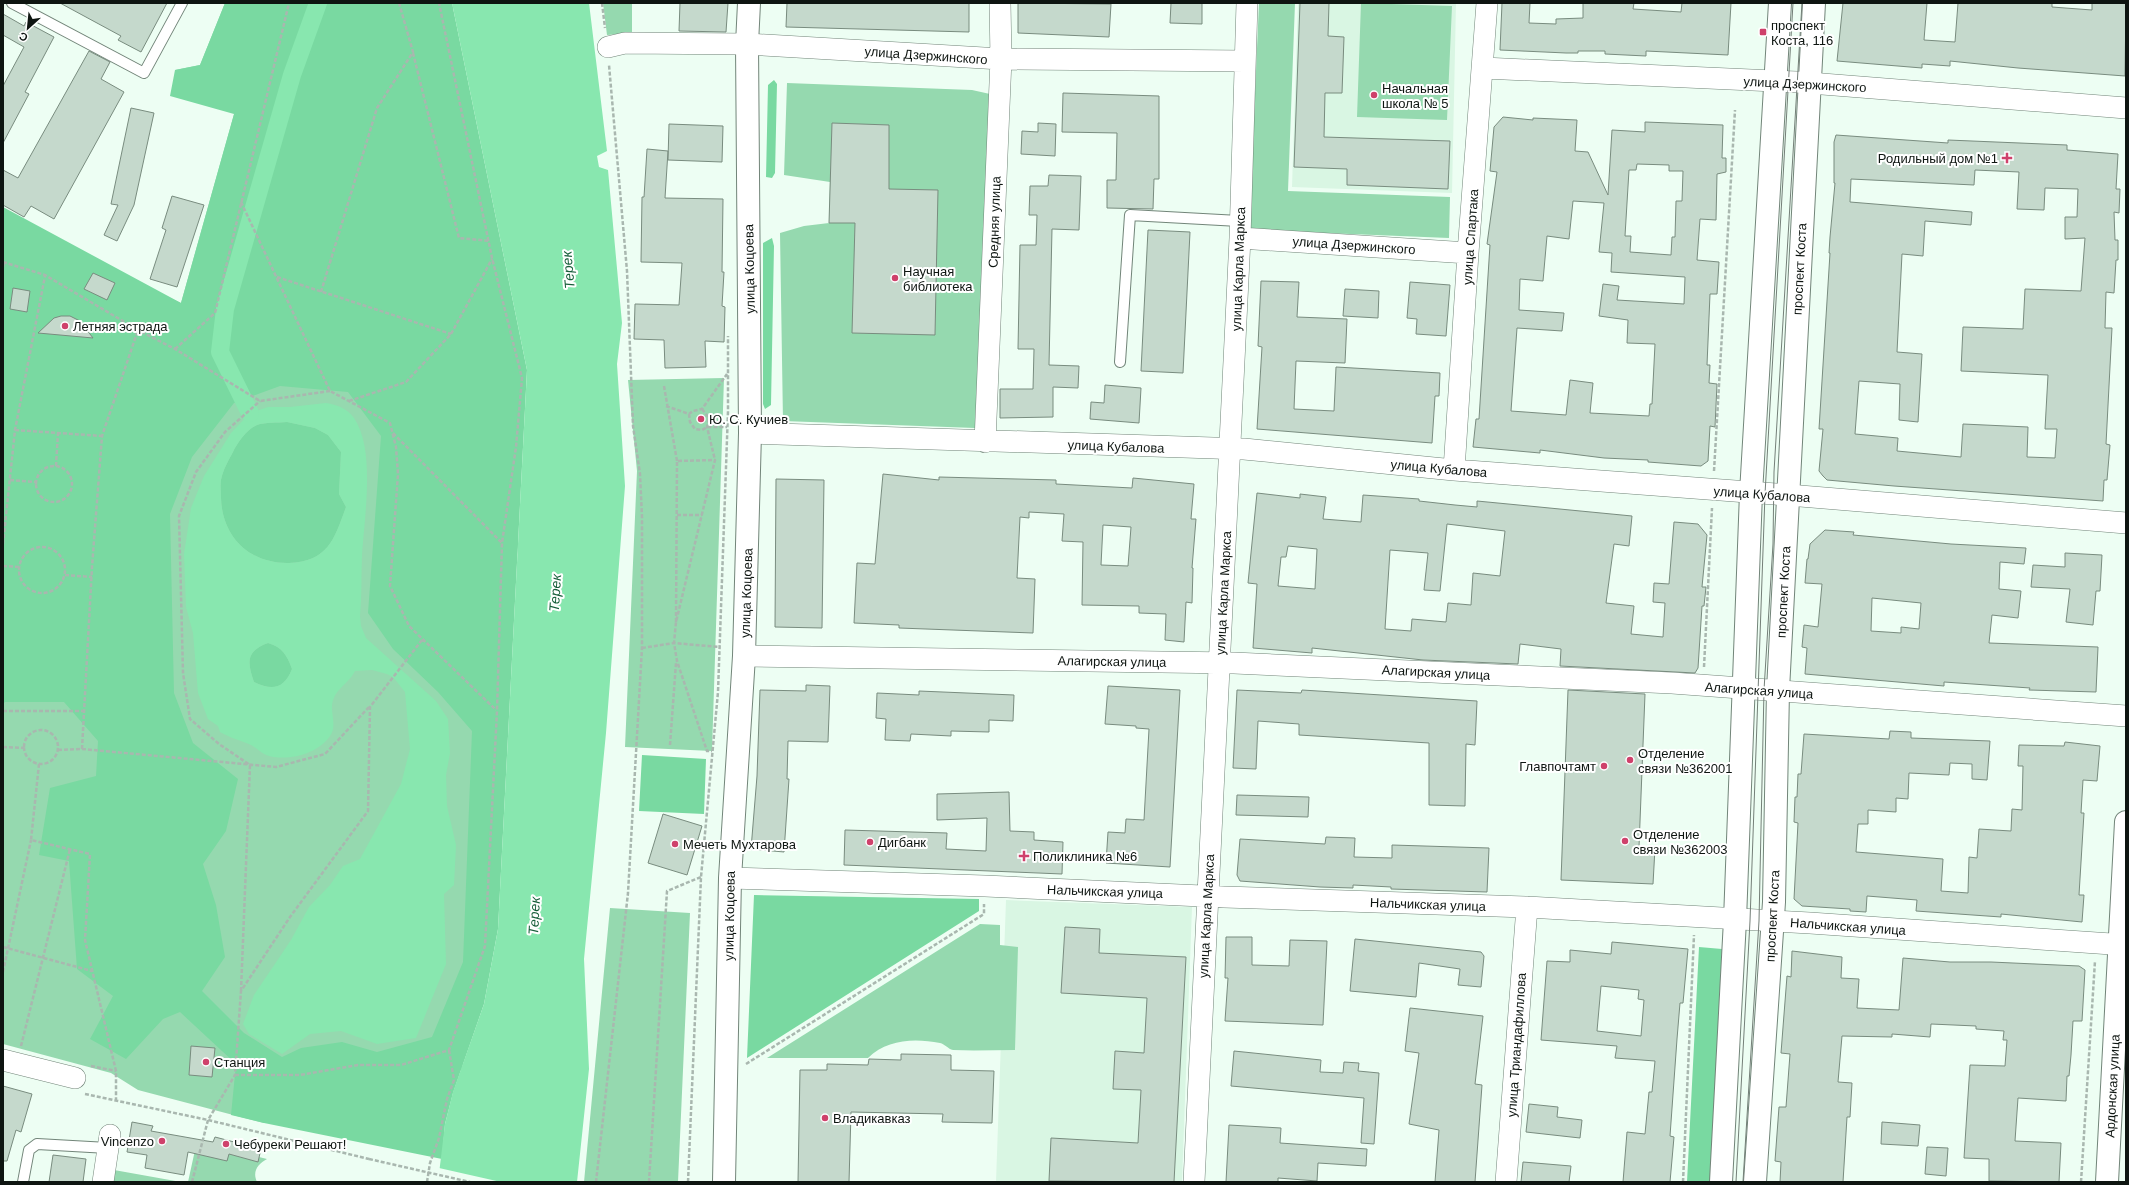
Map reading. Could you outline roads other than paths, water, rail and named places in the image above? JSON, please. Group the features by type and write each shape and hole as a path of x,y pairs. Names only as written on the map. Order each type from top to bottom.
{"main road":[{"name":"улица Коцоева","path":"724,1182 730,878 744,656 750,433 747,44 749,3"},
{"path":"1721,1182 1735,920 1751,493 1780,3"},
{"name":"проспект Коста","path":"1755,1182 1772,921 1778,690 1814,3"},
{"name":"Ардонская улица","path":"2107,1182 2123,945 2126,822"}],"street":[{"name":"Средняя улица","path":"985,442 1001,59 1000,3"},
{"name":"улица Карла Маркса","path":"1194,1182 1240,230 1247,3"},
{"name":"улица Спартака","path":"1454,470 1468,253 1487,3"},
{"name":"улица Дзержинского","path":"608,47 625,43 747,44 1001,59 1245,61"},
{"name":"улица Дзержинского","path":"1483,68 1775,81 2126,108"},
{"name":"улица Дзержинского","path":"1240,230 1468,253"},
{"name":"улица Кубалова","path":"750,433 1230,449 1454,470 1788,495 2126,523"},
{"name":"Алагирская улица","path":"744,656 1219,663 1672,683 2126,716"},
{"name":"Нальчикская улица","path":"730,878 985,886 1208,896 1527,907 1772,921 2123,945"},
{"name":"улица Триандафиллова","path":"1506,1182 1527,907"},
{"path":"12,1055 78,1086"},
{"path":"103,1182 109,1142"}],"lane":[{"path":"12,3 144,73 182,3"},
{"path":"1120,362 1130,215 1240,230"},
{"path":"23,1182 29,1150 37,1144 109,1142"}],"water":[{"name":"Терек","path":"452,3 589,3 607,151 597,156 599,167 608,170 622,323 617,364 625,486 606,733 584,959 589,1069 577,1182 438,1182 445,1124 453,1092 484,1004 498,929 527,370"},
{"path":"326,403 338,406 345,409 354,418 361,432 365,448 367,485 362,556 361,626 366,638 436,701 448,719 450,753 446,775 447,806 456,845 454,885 444,894 446,964 416,1038 377,1044 341,1031 310,1034 282,1054 249,1034 243,1024 254,995 291,940 309,907 330,885 343,866 360,859 401,784 410,749 405,692 393,677 372,670 355,671 335,696 332,705 332,732 325,742 311,752 294,757 285,758 269,756 251,745 220,732 218,726 208,719 198,693 193,633 186,607 184,554 191,508 204,476 231,433 250,413 268,407 290,407","holes":["287,422 315,428 328,435 341,452 339,494 346,507 338,529 328,547 313,558 289,563 262,559 241,546 227,525 221,498 222,476 237,445 246,433 253,427 260,424","268,643 277,647 283,652 292,669 285,681 272,687 266,687 254,682 250,669 250,658 252,654 261,646"]}],"waterway":[{"path":"250,413 220,352 225,309 292,75 318,3"}],"tram line":[{"path":"1736,1182 1750,921 1765,494 1793,3"},
{"path":"1743,1182 1759,921 1764,690 1773,544 1774,472 1802,3"}],"place":[{"name":"проспект Коста, 116","path":"1763,32"},
{"name":"Начальная школа № 5","path":"1374,95"},
{"name":"Родильный дом №1","path":"2007,158"},
{"name":"Научная библиотека","path":"895,278"},
{"name":"Летняя эстрада","path":"65,326"},
{"name":"Ю. С. Кучиев","path":"701,419"},
{"name":"Отделение связи №362001","path":"1630,760"},
{"name":"Главпочтамт","path":"1604,766"},
{"name":"Отделение связи №362003","path":"1625,841"},
{"name":"Дигбанк","path":"870,842"},
{"name":"Мечеть Мухтарова","path":"675,844"},
{"name":"Поликлиника №6","path":"1024,856"},
{"name":"Станция","path":"206,1062"},
{"name":"Владикавказ","path":"825,1118"},
{"name":"Vincenzo","path":"162,1141"},
{"name":"Чебуреки Решают!","path":"226,1144"}]}
